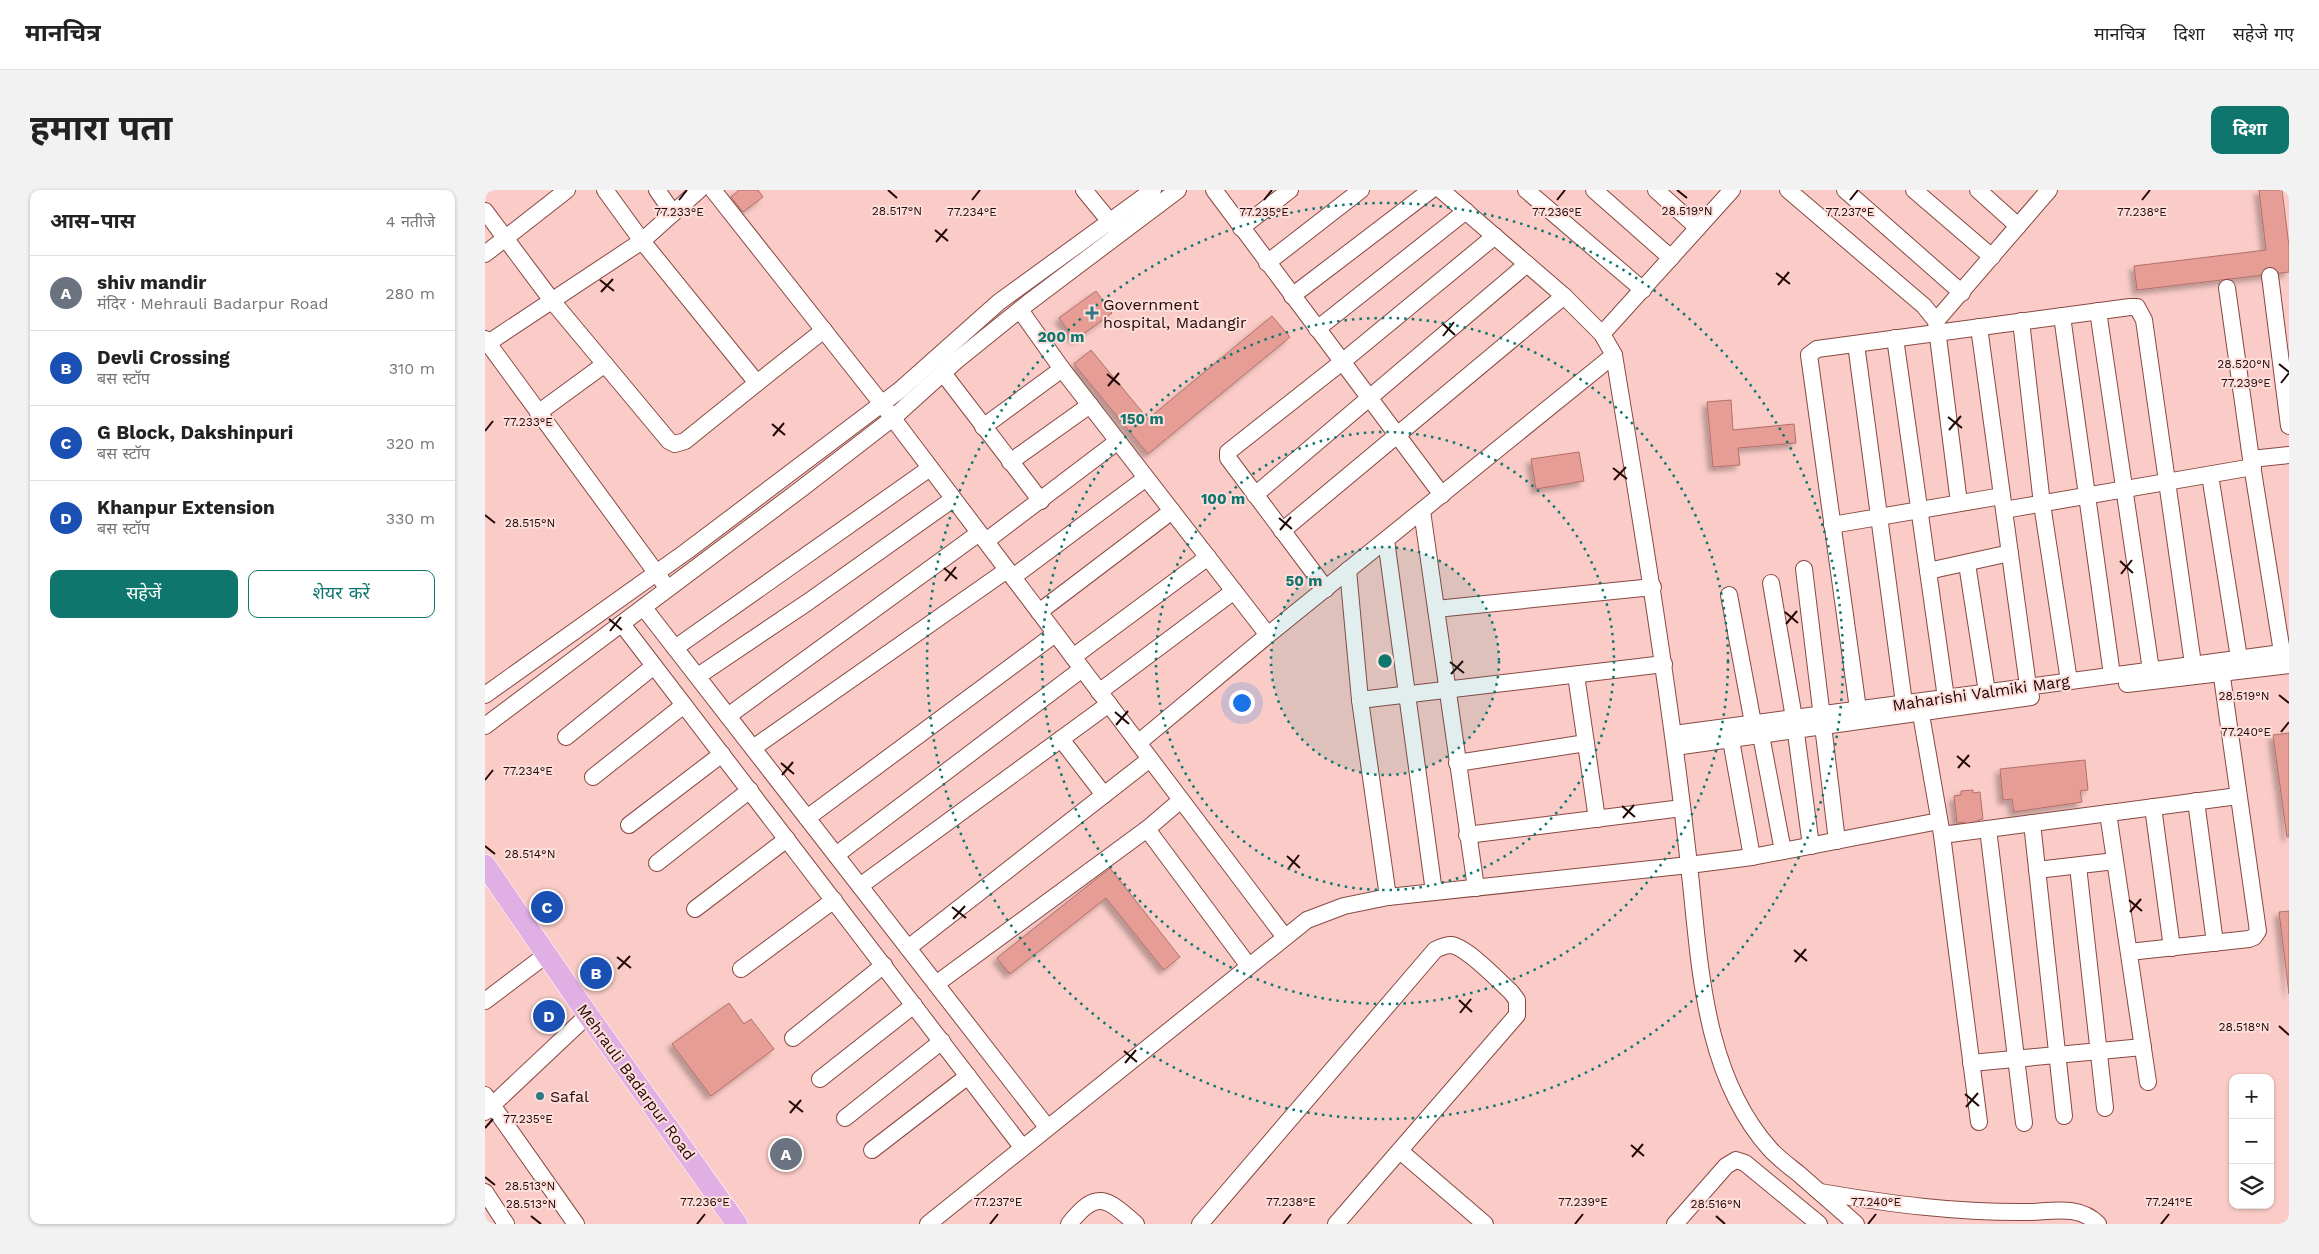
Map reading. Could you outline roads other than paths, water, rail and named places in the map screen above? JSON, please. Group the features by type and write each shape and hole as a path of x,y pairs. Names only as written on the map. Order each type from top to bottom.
{"main road":[{"name":"Mehrauli Badarpur Road","path":"485,865 584,1019 720,1224"},
{"name":"Mehrauli Badarpur Road","path":"485,885 538,961 584,1019 737,1224"}],"street":[{"path":"485,254 567,190"},
{"path":"605,190 642,241 757,383"},
{"path":"657,190 673,213"},
{"path":"669,590 486,342 553,302 642,241 699,190"},
{"path":"713,190 893,418 1284,936"},
{"path":"1084,190 1115,228"},
{"path":"485,726 669,590 893,418 943,373 1115,228 1153,190"},
{"path":"485,695 656,574 882,404 999,302 1178,190"},
{"path":"1214,190 1442,495"},
{"path":"1241,228 1290,190"},
{"path":"1267,263 1361,190"},
{"path":"1292,296 1431,190"},
{"path":"1441,190 1564,296 1602,334 1613,355 1653,587 1675,740 1702,974 1712,1031 1730,1088 1747,1118 1770,1149 1856,1224"},
{"path":"1526,190 1643,290"},
{"path":"1594,190 1671,258"},
{"path":"1656,190 1698,228"},
{"path":"1788,190 1924,306 1936,327 1959,503"},
{"path":"1845,190 1962,293"},
{"path":"1914,190 1992,258"},
{"path":"1978,190 2018,226"},
{"path":"1602,334 1698,228 1727,192"},
{"path":"1936,327 2045,192"},
{"path":"485,211 553,302 669,441 675,444 685,441 823,330"},
{"path":"1317,329 1465,211"},
{"path":"1326,589 1228,458 1228,452 1342,362 1495,236"},
{"path":"1255,494 1370,399 1527,264"},
{"path":"2269,276 2289,426"},
{"path":"2227,288 2252,463 2287,656"},
{"path":"1282,531 1564,296"},
{"path":"1858,709 1809,355 1817,349 1895,338 1936,327 1979,327 2130,307 2137,308 2142,312 2193,664"},
{"path":"1020,310 1062,369 1268,635"},
{"path":"2098,311 2151,670"},
{"path":"2062,316 2085,496 2112,675"},
{"path":"2021,321 2042,504 2069,681"},
{"path":"1979,327 2029,686"},
{"path":"1895,338 1946,698"},
{"path":"1856,344 1879,518 1915,706 1941,828 1979,1122"},
{"path":"1138,743 1613,355"},
{"path":"538,413 605,364"},
{"path":"983,427 1062,369"},
{"path":"943,373 1041,501"},
{"path":"1010,462 1090,405"},
{"path":"728,716 982,537 1041,501 1118,441"},
{"path":"1832,525 1959,503 2042,504 2210,475 2289,455"},
{"path":"675,648 930,468"},
{"path":"2210,475 2239,658"},
{"path":"753,748 1010,574 1146,478"},
{"path":"697,676 808,602 953,499"},
{"path":"1039,612 1173,511"},
{"path":"1422,511 1476,888"},
{"path":"1386,540 1434,892"},
{"path":"1928,571 1967,564 2010,553"},
{"path":"836,855 1208,557"},
{"path":"1967,564 1987,692"},
{"path":"1803,569 1837,841"},
{"path":"1348,570 1361,700 1388,897"},
{"path":"1771,583 1795,724 1811,846"},
{"path":"1436,609 1653,587"},
{"path":"860,886 1061,739 1104,698 1234,591"},
{"path":"1729,596 1783,851"},
{"path":"644,608 1047,1127"},
{"path":"622,624 1022,1148"},
{"path":"807,818 1055,634"},
{"name":"Maharishi Valmiki Marg","path":"1823,720 1858,709 1915,706 1946,698 2029,686 2193,664 2221,667 2239,658 2287,656"},
{"name":"Maharishi Valmiki Marg","path":"1675,740 1730,733 1757,727 1795,724 1915,706 2221,667 2287,656"},
{"path":"1361,700 1664,664"},
{"path":"567,737 654,666"},
{"path":"2129,952 2249,939 2253,938 2258,931 2221,667"},
{"path":"1576,674 1597,819"},
{"path":"593,778 684,705"},
{"path":"1730,733 1752,857"},
{"path":"1061,739 1104,795"},
{"path":"1457,763 1586,743"},
{"path":"629,825 722,754"},
{"path":"908,948 1150,759"},
{"path":"657,863 750,790"},
{"path":"928,1224 1284,936 1307,920 1327,911 1388,897 1689,865 1752,857 1837,841 1941,828 1988,829 2238,796"},
{"path":"936,984 1147,829 1181,800"},
{"path":"2196,801 2215,943"},
{"path":"2153,807 2172,948"},
{"path":"1467,835 1682,808"},
{"path":"2108,813 2148,1082"},
{"path":"2032,823 2064,1116"},
{"path":"1147,829 1248,965"},
{"path":"1988,829 2024,1123"},
{"path":"695,909 787,839"},
{"path":"2037,870 2115,861"},
{"path":"2078,866 2105,1108"},
{"path":"741,969 834,900"},
{"path":"1200,1224 1435,950 1443,946 1452,945 1463,950 1511,992 1517,1000 1519,1007 1517,1015 1336,1224"},
{"path":"485,1001 538,961"},
{"path":"793,1038 884,965"},
{"path":"820,1078 914,1005"},
{"path":"576,1224 487,1104 584,1019"},
{"path":"845,1118 942,1042"},
{"path":"1971,1063 2143,1047"},
{"path":"872,1150 968,1076"},
{"path":"1400,1151 1485,1224"},
{"path":"1675,1224 1726,1166 1736,1160 1745,1163 1819,1224"},
{"path":"485,1192 506,1224"},
{"path":"1820,1192 1929,1209 1986,1212 2074,1211 2091,1217 2098,1224"},
{"path":"1069,1224 1087,1204 1097,1200 1107,1202 1116,1207 1136,1224"}],"place":[{"name":"Government hospital, Madangir","path":"1092,313"},
{"name":"G Block, Dakshinpuri","path":"547,907"},
{"name":"Devli Crossing","path":"596,973"},
{"name":"Khanpur Extension","path":"549,1016"},
{"name":"Safal","path":"540,1096"},
{"name":"shiv mandir","path":"786,1154"}]}
